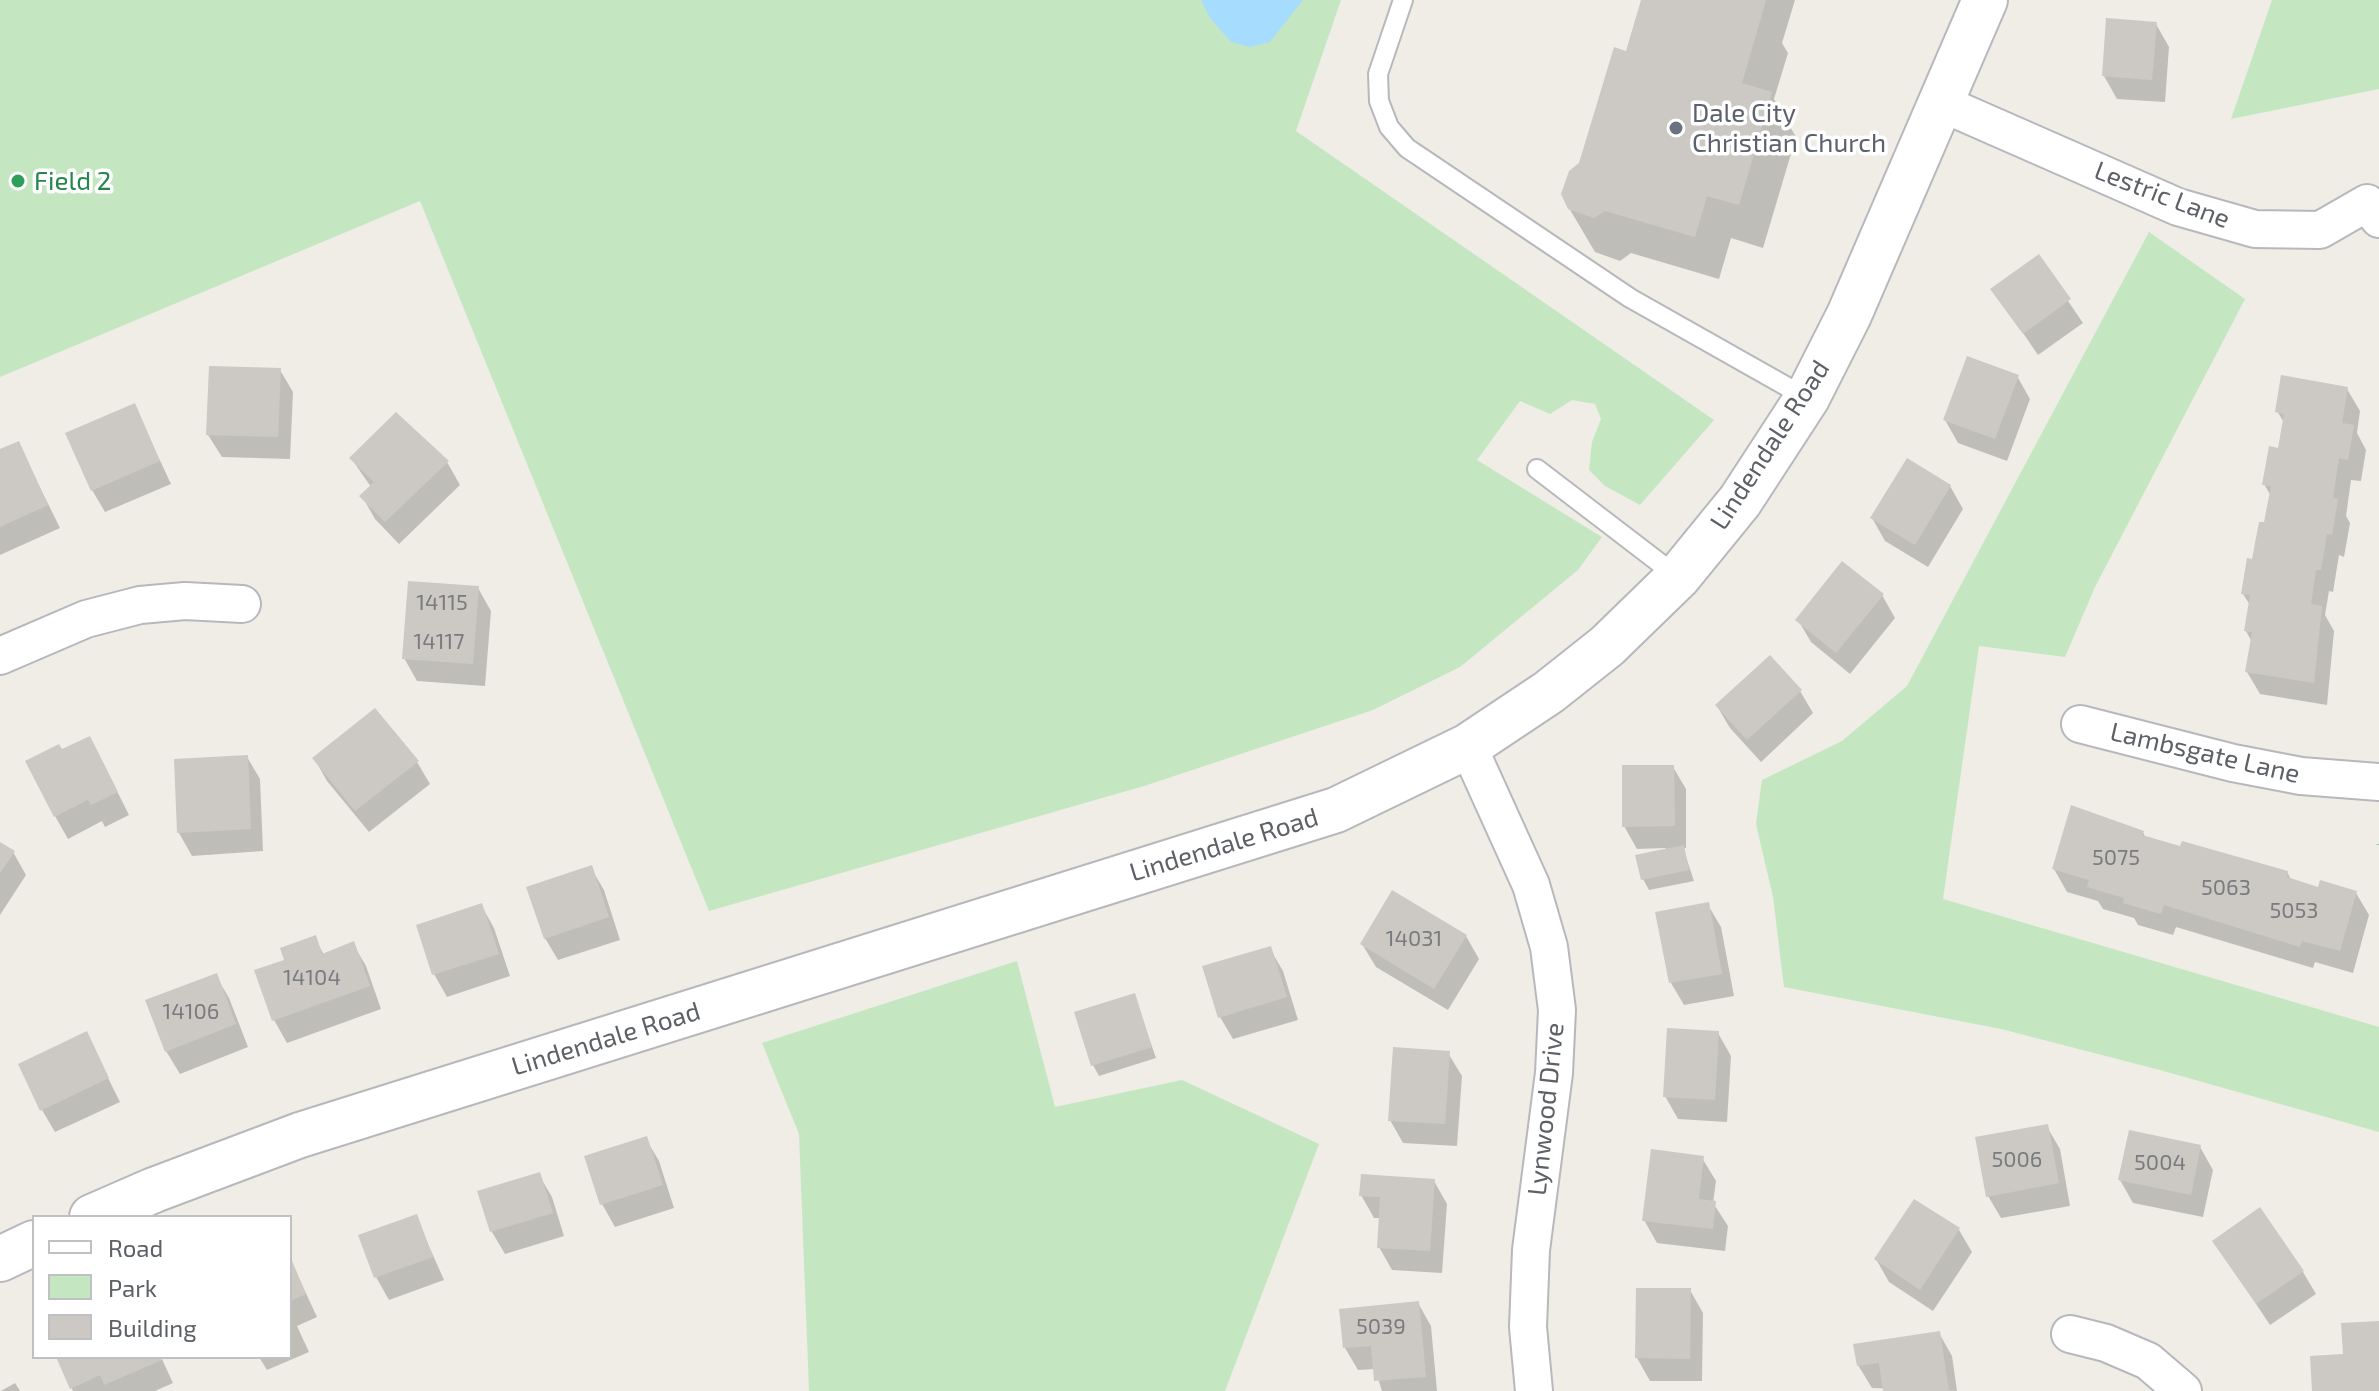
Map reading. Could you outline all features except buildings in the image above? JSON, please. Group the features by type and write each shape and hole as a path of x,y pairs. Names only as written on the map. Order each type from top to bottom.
{"street":[{"name":"Lindendale Road","path":"97,1215 300,1135 1336,810 1468,746 1549,692 1607,646 1678,577 1740,501 1807,398 1849,315 1985,0"},
{"name":"Lestric Lane","path":"1941,103 2178,207 2255,229 2320,230 2367,203 2379,219"},
{"path":"0,656 86,619 140,605 185,601 242,604"},
{"name":"Lambsgate Lane","path":"2080,724 2233,763 2301,776 2379,782"},
{"name":"Lynwood Drive","path":"1468,746 1531,885 1549,947 1557,1010 1554,1073 1531,1250 1528,1327 1534,1391"},
{"path":"0,1259 32,1244"},
{"path":"2070,1334 2106,1343 2148,1361 2183,1391"}],"lane":[{"path":"1403,0 1378,74 1379,101 1389,127 1407,148 1630,298 1807,398"},
{"path":"1537,469 1678,577"}],"green space":[{"path":"0,0 1341,0 1296,131 1714,420 1640,505 1605,486 1589,470 1592,442 1601,419 1595,404 1572,400 1550,414 1520,401 1477,460 1602,537 1578,570 1460,667 1373,710 1144,786 709,911 420,201 0,377"},
{"path":"2272,0 2379,0 2379,89 2231,119"},
{"path":"2149,232 2245,299 2095,587 2065,657 1979,646 1943,899 2379,1027 2379,1132 2001,1029 1784,987 1773,897 1756,824 1762,780 1842,741 1907,686"},
{"path":"1017,961 1055,1107 1182,1080 1319,1144 1225,1391 809,1391 799,1134 762,1043"}],"water":[{"path":"1201,0 1303,0 1270,42 1250,47 1231,42 1210,18"}],"place":[{"name":"Dale City Christian Church","path":"1676,128"},
{"name":"Field 2","path":"18,181"}]}
